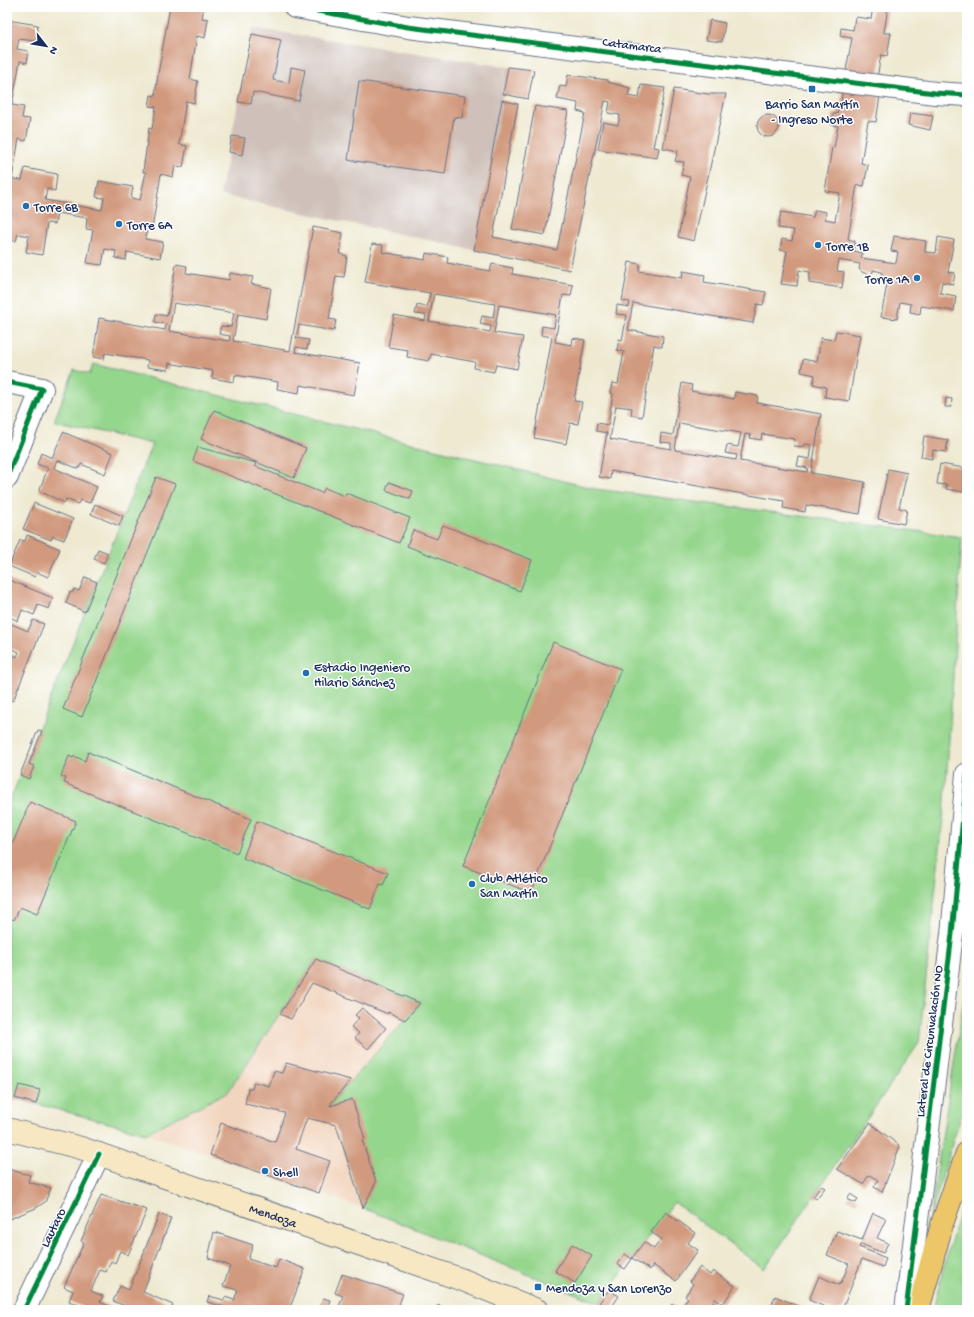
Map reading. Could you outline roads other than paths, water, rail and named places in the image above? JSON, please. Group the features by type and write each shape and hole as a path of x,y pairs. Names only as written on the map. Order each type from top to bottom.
{"highway":[{"path":"918,1310 943,1221 967,1153"}],"main road":[{"name":"Mendoza","path":"7,1129 99,1154 463,1280 512,1305 537,1310"}],"street":[{"name":"Catamarca","path":"295,7 408,26 935,93 967,95"},
{"path":"7,382 42,389 7,477"},
{"name":"Lateral de Circunvalación NO","path":"906,1310 952,934 967,774"},
{"name":"Lautaro","path":"24,1310 99,1154"}],"place":[{"name":"Barrio San Martín - Ingreso Norte","path":"812,89"},
{"name":"Torre 6B","path":"26,206"},
{"name":"Torre 6A","path":"119,224"},
{"name":"Torre 1B","path":"818,245"},
{"name":"Torre 1A","path":"917,278"},
{"name":"Estadio Ingeniero Hilario Sánchez","path":"306,673"},
{"name":"Club Atlético San Martín","path":"472,884"},
{"name":"Shell","path":"265,1171"},
{"name":"Mendoza y San Lorenzo","path":"538,1287"}]}
